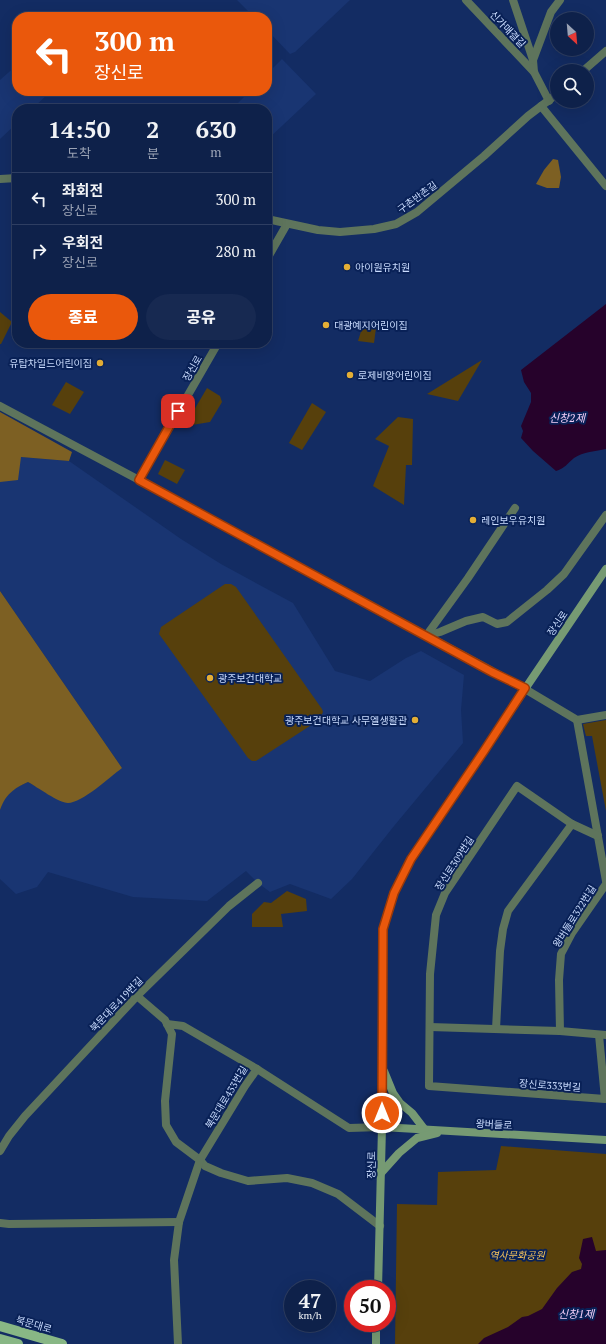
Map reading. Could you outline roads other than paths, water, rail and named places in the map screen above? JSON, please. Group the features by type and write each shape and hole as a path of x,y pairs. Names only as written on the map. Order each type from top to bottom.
{"main road":[{"name":"장신로","path":"378,1280 382,1127 383,929 394,893 411,859 606,569"},
{"path":"382,1066 393,1093 400,1103 412,1112 425,1130"},
{"name":"왕버들로","path":"382,1127 606,1140"},
{"path":"381,1173 398,1153 417,1138 444,1131"},
{"name":"북문대로","path":"0,1326 62,1344"},
{"path":"376,1332 376,1344"},
{"path":"0,1339 18,1344"}],"street":[{"name":"신가매결길","path":"466,0 534,72 548,101"},
{"name":"신가매결길","path":"513,0 533,60 534,72"},
{"name":"신가매결길","path":"533,60 551,12 560,0"},
{"path":"591,64 606,51"},
{"name":"구촌반촌길","path":"272,220 318,230 340,232 374,229 396,224 417,212 484,156 528,116 548,101"},
{"path":"541,106 606,186"},
{"path":"0,179 12,178"},
{"path":"272,250 287,224"},
{"name":"장신로","path":"139,480 215,348"},
{"path":"0,406 525,688 577,720 606,715"},
{"path":"426,636 468,578 515,508"},
{"path":"426,636 466,621 483,617 497,624 507,622 547,590 564,574 606,515"},
{"name":"왕버들로322번길","path":"560,1031 559,980 561,954 572,933 606,882 577,720"},
{"name":"장신로309번길","path":"430,1026 430,974 436,915 445,893 517,786 572,824 598,836"},
{"path":"496,1029 500,951 503,929 508,911 572,824"},
{"name":"북문대로419번길","path":"0,1151 9,1136 25,1116 137,996 229,906 258,883"},
{"path":"137,996 165,1020 172,1034 165,1101 166,1125 176,1142 200,1160 205,1166 221,1173 248,1180 287,1178 312,1182 338,1194 380,1226"},
{"name":"북문대로433번길","path":"167,1024 183,1026 257,1069 200,1160 179,1222 174,1260 178,1344"},
{"path":"430,1026 560,1031 602,1035"},
{"name":"장신로333번길","path":"430,1026 429,1086 605,1099 602,1035"},
{"path":"257,1069 349,1128 382,1127"},
{"path":"0,1223 179,1222"}],"water":[{"name":"신창2제","path":"606,304 606,449 581,454 556,471 533,451 521,438 523,431 521,426 531,402 531,393 524,382 521,370"},
{"name":"신창1제","path":"592,1237 596,1251 606,1250 606,1344 478,1344 484,1338 508,1327 522,1317 528,1316 542,1309 557,1288 572,1272 581,1269 582,1264 579,1258 583,1239"}],"place":[{"name":"아이원유치원","path":"347,267"},
{"name":"대광예지어린이집","path":"326,325"},
{"name":"유탑차일드어린이집","path":"100,363"},
{"name":"로제비앙어린이집","path":"350,375"},
{"name":"레인보우유치원","path":"473,520"},
{"name":"광주보건대학교","path":"210,678"},
{"name":"광주보건대학교 사무엘생활관","path":"415,720"}],"park label":[{"name":"역사문화공원","path":"517,1255"}]}
